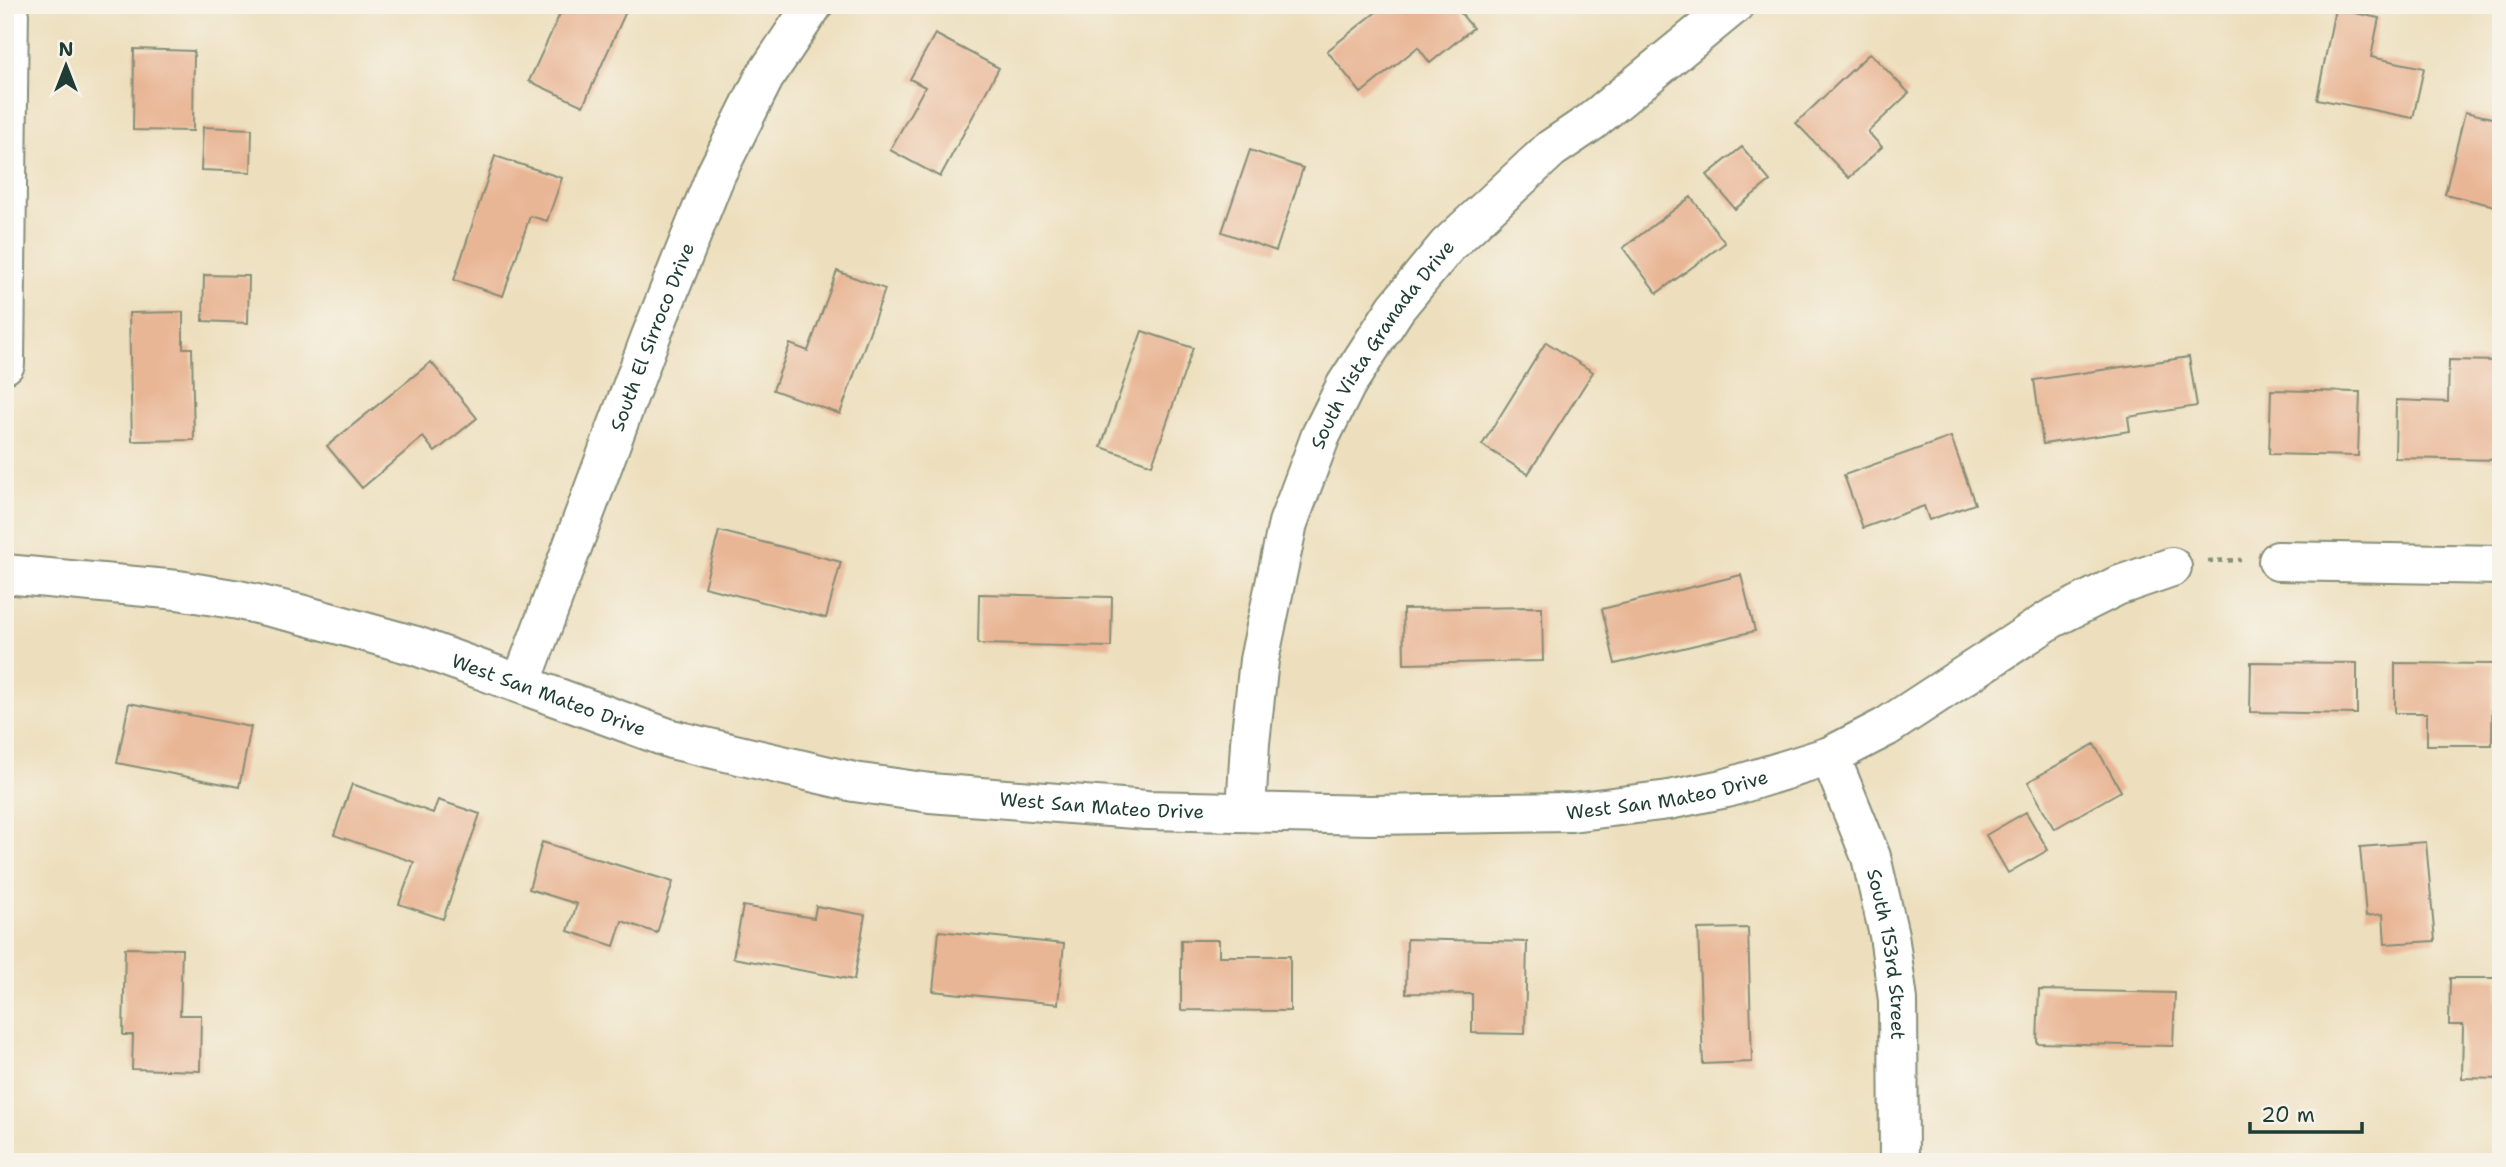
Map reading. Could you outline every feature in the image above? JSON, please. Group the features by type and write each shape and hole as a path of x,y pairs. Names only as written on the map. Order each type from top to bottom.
{"street":[{"path":"5,364 9,5"},
{"name":"South El Sirroco Drive","path":"521,684 651,336 716,174 764,78 813,5"},
{"name":"South Vista Granada Drive","path":"1246,811 1259,660 1288,523 1312,457 1346,385 1396,308 1447,246 1550,149 1591,122 1734,5"},
{"path":"2278,561 2501,565"},
{"name":"West San Mateo Drive","path":"5,574 178,590 300,614 416,646 671,739 854,782 930,793 1147,810 1370,815 1571,812 1669,800 1727,788 1830,756 1886,727 2051,619 2117,586 2172,566"},
{"name":"South 153rd Street","path":"1830,756 1871,857 1889,935 1898,1000 1899,1162"}],"path":[{"path":"2172,566 2216,560 2278,561"}],"building":[{"path":"564,5 629,5 583,106 529,81"},
{"path":"1385,5 1402,5 1407,11 1415,5 1454,5 1473,28 1430,63 1418,47 1361,93 1327,51"},
{"path":"2335,9 2379,18 2371,57 2424,68 2413,118 2317,99"},
{"path":"935,34 999,68 940,177 890,150 925,87 910,79"},
{"path":"134,49 194,51 193,131 133,130"},
{"path":"1870,53 1909,93 1868,132 1882,147 1849,178 1796,123"},
{"path":"2465,112 2501,120 2501,194 2498,194 2495,206 2445,194"},
{"path":"203,127 252,129 251,172 201,170"},
{"path":"1742,147 1770,181 1735,209 1707,175"},
{"path":"1250,150 1303,168 1276,251 1222,232"},
{"path":"495,156 562,178 547,221 530,216 503,296 454,280"},
{"path":"1691,197 1725,243 1657,293 1623,248"},
{"path":"837,271 885,289 840,414 773,390 790,344 808,351"},
{"path":"204,275 249,276 248,323 203,321"},
{"path":"183,312 183,348 192,348 194,440 132,441 129,313"},
{"path":"1142,331 1193,348 1152,465 1101,447"},
{"path":"1546,342 1593,372 1528,474 1482,445"},
{"path":"2189,357 2197,406 2128,417 2130,431 2043,444 2034,380"},
{"path":"2449,360 2501,361 2501,460 2395,458 2396,400 2448,402"},
{"path":"431,362 477,418 435,452 423,437 362,488 327,446"},
{"path":"2271,390 2360,392 2358,456 2269,454"},
{"path":"1951,437 1975,504 1929,520 1924,506 1863,528 1844,475"},
{"path":"719,531 841,562 826,618 704,587"},
{"path":"1741,575 1755,631 1615,664 1602,609"},
{"path":"979,594 1112,597 1111,647 978,644"},
{"path":"1542,607 1543,661 1404,664 1403,609"},
{"path":"2251,662 2357,663 2357,714 2250,712"},
{"path":"2395,663 2493,664 2492,745 2427,745 2427,713 2395,713"},
{"path":"129,703 251,727 239,787 117,763"},
{"path":"2094,744 2121,791 2054,829 2028,782"},
{"path":"352,784 433,813 438,800 480,814 443,919 399,904 414,862 334,835"},
{"path":"2026,812 2048,850 2008,873 1986,835"},
{"path":"542,842 673,882 657,933 622,921 614,946 568,931 577,904 529,889"},
{"path":"2426,842 2435,941 2385,944 2383,914 2366,916 2360,847"},
{"path":"743,906 814,918 816,906 865,915 854,980 733,958"},
{"path":"1748,928 1752,1062 1703,1064 1698,929"},
{"path":"939,931 1064,944 1058,1004 933,991"},
{"path":"1407,939 1527,942 1525,1034 1472,1033 1472,994 1406,993"},
{"path":"1181,940 1219,940 1219,956 1290,956 1290,1011 1181,1010"},
{"path":"125,948 182,949 180,1015 201,1015 200,1071 132,1069 133,1035 123,1035"},
{"path":"2450,978 2498,978 2501,1079 2462,1078 2463,1025 2449,1025"},
{"path":"2039,990 2175,993 2173,1046 2037,1043"}]}
